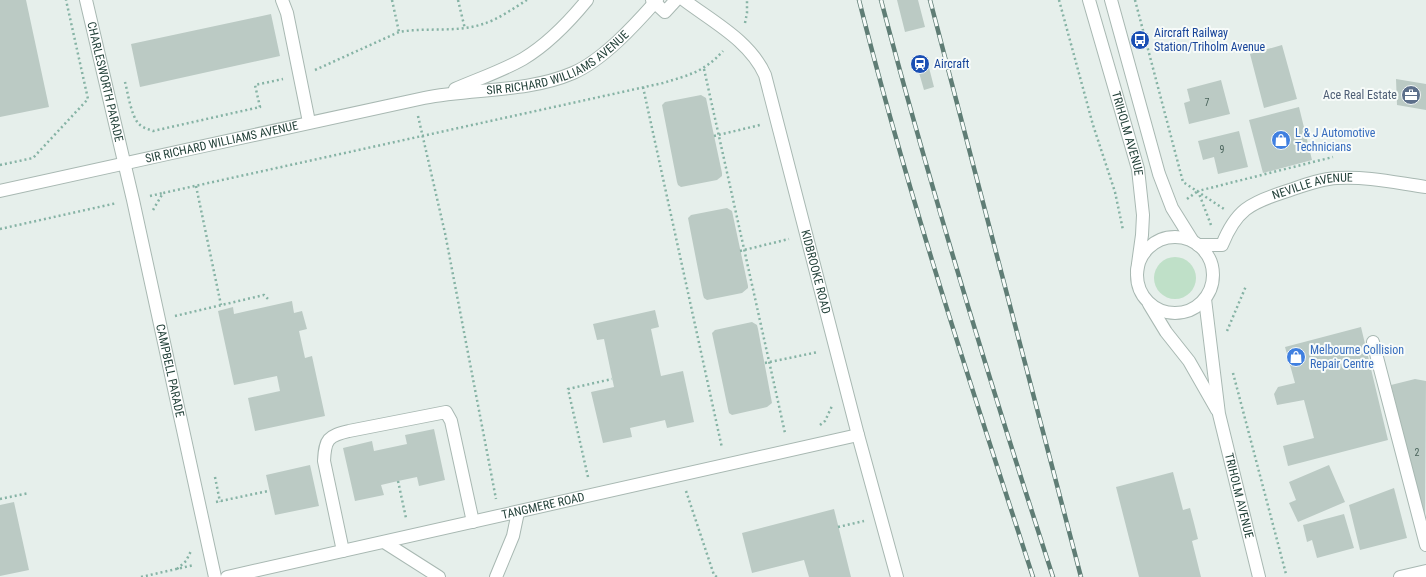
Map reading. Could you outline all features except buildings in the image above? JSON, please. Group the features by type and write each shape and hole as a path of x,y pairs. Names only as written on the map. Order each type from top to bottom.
{"street":[{"name":"CHARLESWORTH PARADE","path":"86,0 123,164"},
{"path":"282,0 287,13 308,122"},
{"name":"SIR RICHARD WILLIAMS AVENUE","path":"443,94 503,69 532,53 559,31 587,0"},
{"path":"654,1 665,12 676,0"},
{"name":"KIDBROOKE ROAD","path":"684,0 735,37 755,57 761,66 768,85 858,435 897,577"},
{"name":"TRIHOLM AVENUE","path":"1089,0 1138,169 1143,215 1137,271"},
{"name":"TRIHOLM AVENUE","path":"1111,0 1159,174 1172,208 1195,242"},
{"name":"SIR RICHARD WILLIAMS AVENUE","path":"0,191 308,122 443,94 526,86 562,77 574,73 586,66 618,40 654,1"},
{"name":"CAMPBELL PARADE","path":"123,164 133,200 215,577"},
{"name":"NEVILLE AVENUE","path":"1195,242 1222,245 1227,232 1239,214 1254,203 1316,181 1338,178 1371,179 1426,187"},
{"path":"1168,237 1180,237 1195,242 1206,252 1211,261 1213,281 1210,291 1198,306 1189,311 1175,313 1161,311 1146,300 1138,286 1137,271 1140,259 1147,249 1157,241 1168,237"},
{"name":"TRIHOLM AVENUE","path":"1205,299 1219,414 1259,577"},
{"name":"TRIHOLM AVENUE","path":"1146,300 1166,332 1189,361 1219,414"},
{"path":"1373,342 1426,545"},
{"path":"343,551 324,461 324,448 328,439 335,434 446,412 451,421 473,522"},
{"name":"TANGMERE ROAD","path":"227,577 858,435"},
{"path":"496,577 513,536 518,512"},
{"path":"384,542 439,577"},
{"path":"1400,577 1426,571"}],"path":[{"path":"0,165 32,158 88,99 66,0"},
{"path":"392,0 400,32"},
{"path":"458,0 465,29"},
{"path":"133,200 663,83 704,69 717,58 742,28 746,19 748,0"},
{"path":"1059,0 1093,125 1115,192 1124,234"},
{"path":"1135,0 1183,182 1226,210 1239,214"},
{"path":"704,69 785,435"},
{"path":"643,87 722,448"},
{"path":"415,100 421,136 436,188 445,233 496,498 496,517"},
{"path":"714,136 765,124"},
{"path":"1198,191 1333,157"},
{"path":"196,186 221,305"},
{"path":"1198,191 1212,227"},
{"path":"0,229 117,203 120,218 152,210 163,193"},
{"path":"740,250 794,238"},
{"path":"1225,338 1246,286"},
{"path":"159,320 264,296 268,299"},
{"path":"765,363 823,351"},
{"path":"1233,372 1286,574"},
{"path":"595,476 588,477 568,389 612,379"},
{"path":"819,426 825,422 833,404"},
{"path":"778,436 790,434"},
{"path":"718,448 729,446"},
{"path":"681,475 714,575 717,577"},
{"path":"215,477 220,502"},
{"path":"398,482 406,518"},
{"path":"200,506 268,491"},
{"path":"0,499 29,493"},
{"path":"468,504 503,496"},
{"path":"399,520 413,517"},
{"path":"838,527 868,520"},
{"path":"141,577 211,562"}],"green space":[{"path":"1171,257 1179,257 1187,260 1193,266 1196,278 1193,290 1187,296 1179,299 1171,299 1163,296 1157,290 1154,282 1154,274 1157,266 1163,260"}],"railway":[{"path":"859,0 919,218 1033,577"},
{"path":"881,0 900,73 963,290 1053,577"},
{"path":"930,0 1081,577"}],"place":[{"name":"Aircraft Railway Station/Triholm Avenue","path":"1140,40"},
{"name":"Aircraft","path":"920,64"},
{"name":"Ace Real Estate","path":"1411,95"},
{"name":"L & J Automotive Technicians","path":"1281,140"},
{"name":"Melbourne Collision Repair Centre","path":"1296,357"}]}
